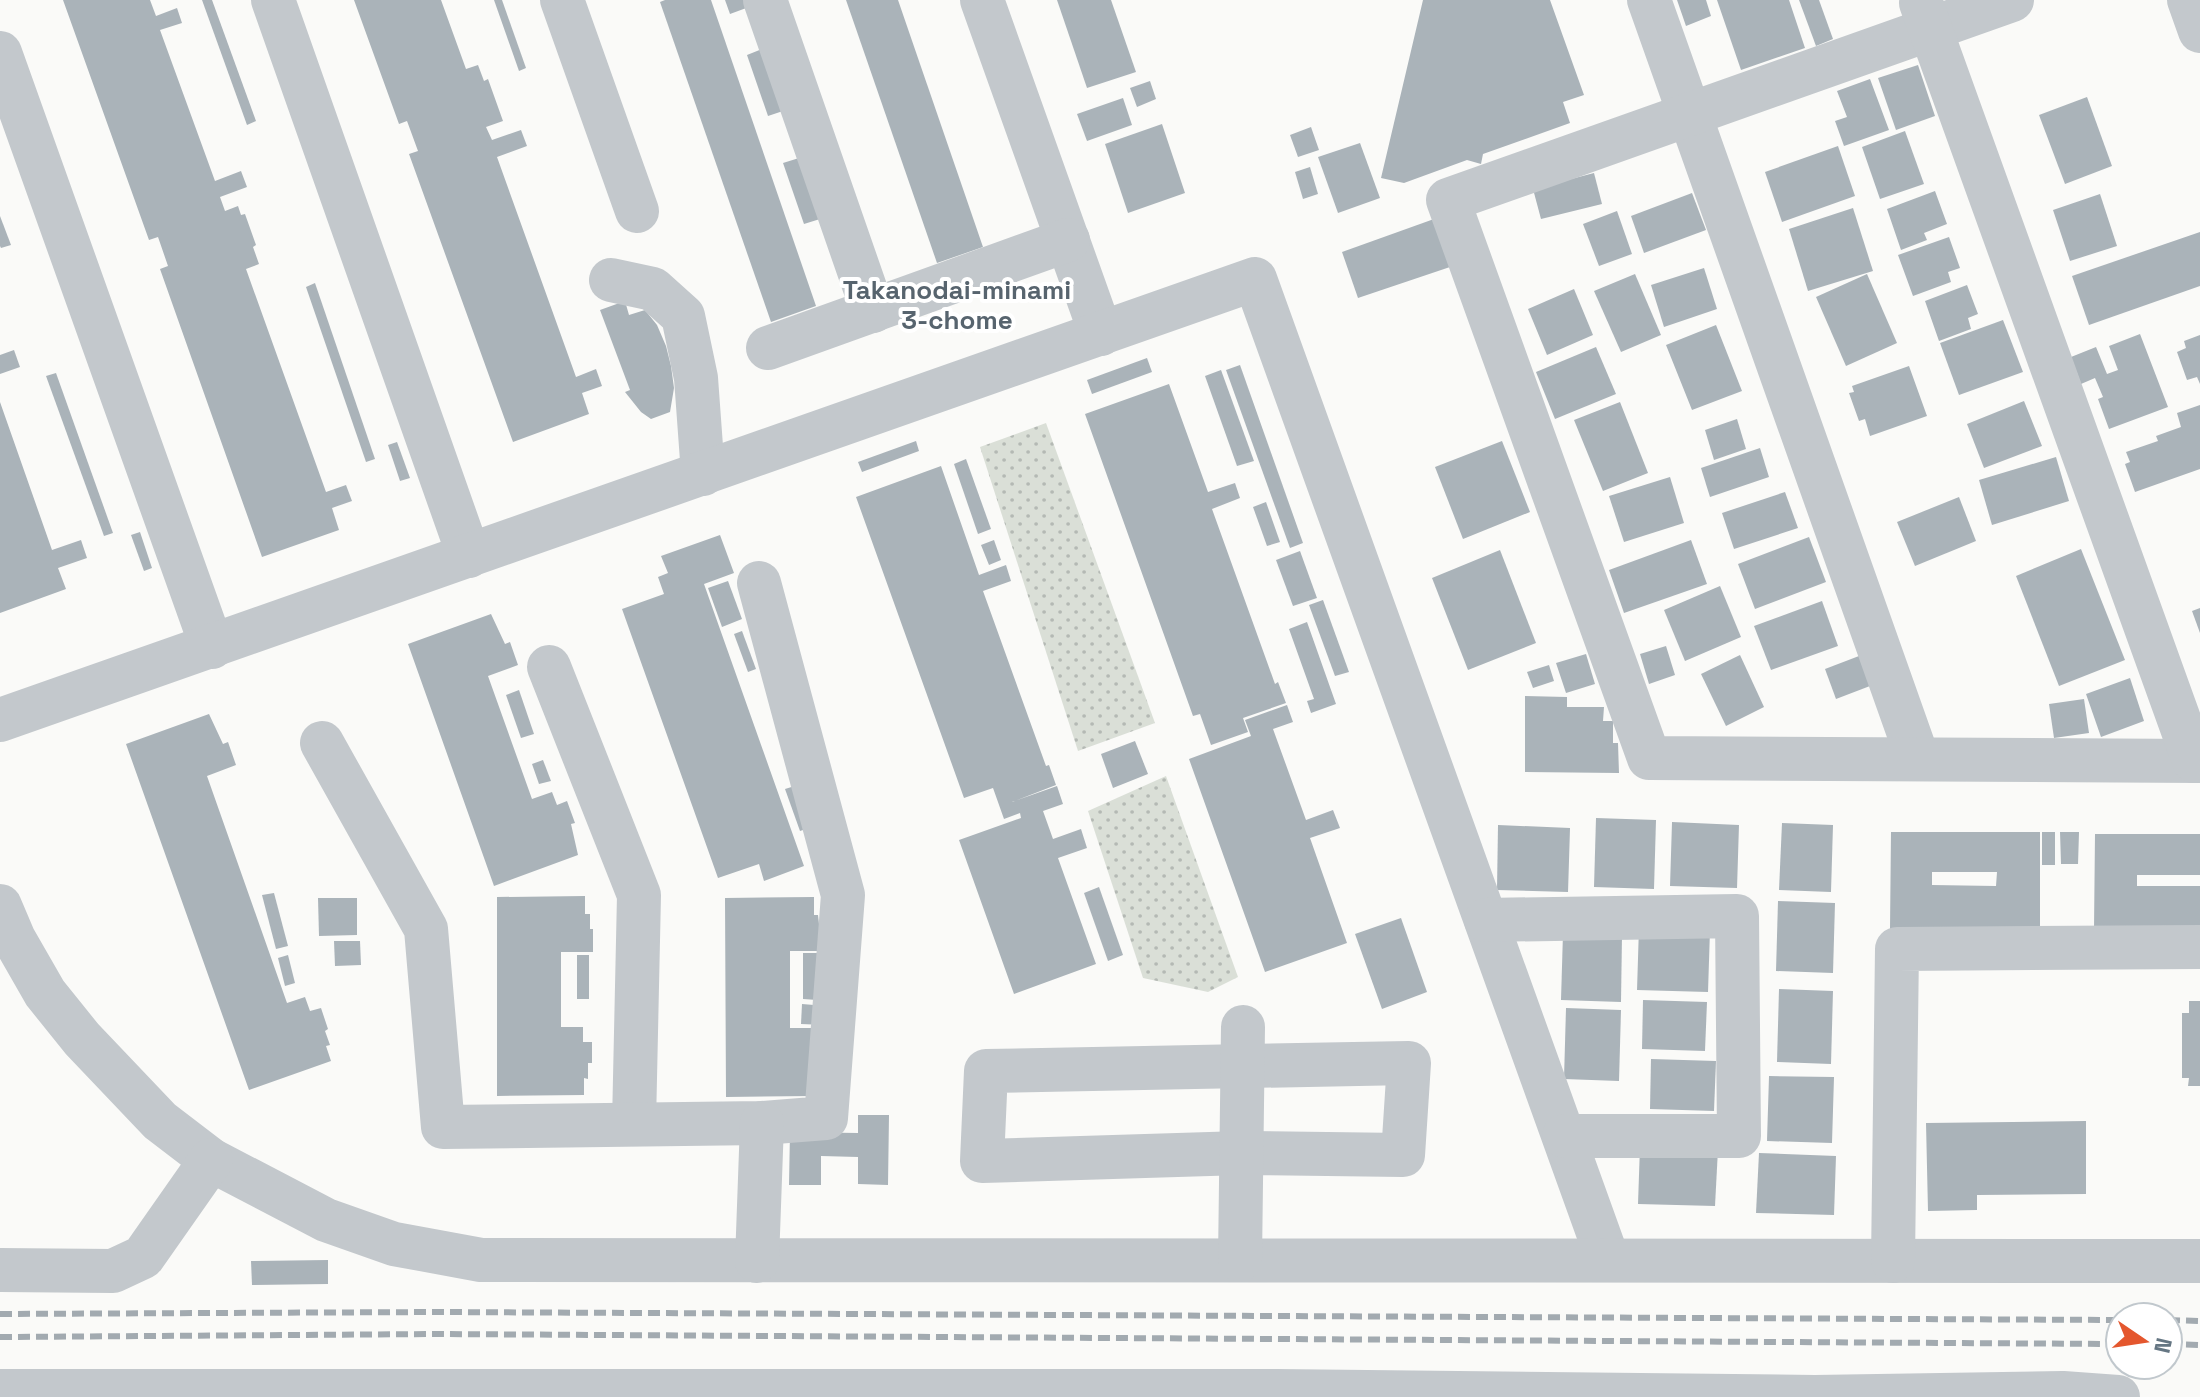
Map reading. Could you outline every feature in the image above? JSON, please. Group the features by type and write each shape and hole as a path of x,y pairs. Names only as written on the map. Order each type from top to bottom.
{"street":[{"path":"273,0 469,556"},
{"path":"562,0 637,211"},
{"path":"765,0 873,311"},
{"path":"982,0 1101,334"},
{"path":"1649,0 1918,759"},
{"path":"1926,14 2197,761 1649,758 1448,200 1690,115 1926,14 2012,0"},
{"path":"2189,0 2200,31"},
{"path":"0,53 212,647"},
{"path":"768,348 1068,240"},
{"path":"0,720 1255,279 1608,1260"},
{"path":"611,280 653,289 683,316 696,378 703,474"},
{"path":"322,743 426,929 443,1127 762,1123 826,1118 843,895 759,583"},
{"path":"549,667 639,895 634,1124"},
{"path":"0,906 14,939 45,993 82,1039 160,1121 211,1160 326,1220 394,1244 481,1260 2200,1261"},
{"path":"1486,920 1737,916 1739,1136 1564,1136"},
{"path":"1893,1261 1897,949 2200,947"},
{"path":"1240,1260 1243,1046"},
{"path":"1243,1046 1409,1063 1403,1155 1242,1153 982,1161 986,1071 1243,1046"},
{"path":"757,1261 762,1123"},
{"path":"0,1270 113,1271 132,1263 143,1257 211,1160"},
{"path":"0,1391 1815,1397 2063,1393 2118,1397"}],"shaded area":[{"path":"1046,423 1155,723 1078,751 980,447"},
{"path":"1166,776 1238,977 1208,992 1143,978 1088,811"}],"building":[{"path":"63,0 150,0 156,16 177,8 182,23 160,30 215,181 241,171 247,187 220,197 225,211 238,206 241,215 245,214 259,264 246,269 326,492 346,485 352,501 332,508 339,530 262,557 160,269 168,266 158,237 149,240"},
{"path":"202,0 212,0 256,121 247,125"},
{"path":"354,0 441,0 466,69 478,65 484,81 488,79 503,121 486,127 492,140 521,130 527,146 497,157 576,377 596,369 602,386 582,393 589,414 513,442 409,154 418,151 407,121 399,124"},
{"path":"494,0 502,0 526,68 519,71"},
{"path":"711,0 816,306 771,322 660,2"},
{"path":"725,0 747,0 749,7 730,14"},
{"path":"846,0 898,0 983,247 937,263"},
{"path":"1057,0 1111,0 1136,72 1087,88"},
{"path":"1423,0 1550,0 1584,95 1563,102 1570,123 1483,154 1481,164 1467,160 1404,183 1381,178"},
{"path":"1677,0 1706,0 1711,16 1686,26"},
{"path":"1717,0 1789,0 1805,48 1741,70"},
{"path":"1799,0 1819,0 1833,39 1816,46"},
{"path":"762,49 783,111 768,116 747,55"},
{"path":"1918,65 1935,116 1896,130 1878,78"},
{"path":"1870,79 1889,130 1844,146 1835,121 1847,117 1837,91"},
{"path":"1150,81 1156,99 1137,107 1130,88"},
{"path":"2087,97 2112,166 2065,184 2039,115"},
{"path":"1123,98 1132,125 1087,141 1077,114"},
{"path":"1162,124 1185,193 1128,213 1105,144"},
{"path":"1311,127 1319,150 1298,157 1290,135"},
{"path":"1905,131 1924,184 1880,199 1862,147"},
{"path":"1360,143 1380,198 1338,213 1318,157"},
{"path":"1838,146 1855,196 1782,222 1765,172"},
{"path":"799,158 820,219 804,224 783,163"},
{"path":"1310,167 1318,194 1303,199 1295,172"},
{"path":"1594,173 1602,204 1541,219 1533,189"},
{"path":"1935,191 1947,224 1924,233 1927,240 1901,250 1887,209"},
{"path":"1692,193 1706,230 1644,253 1631,216"},
{"path":"2100,194 2117,246 2070,261 2053,210"},
{"path":"1853,208 1873,271 1808,291 1789,229"},
{"path":"1617,211 1632,254 1599,266 1583,224"},
{"path":"0,216 11,245 1,248 0,246"},
{"path":"1434,219 1450,267 1358,298 1342,252"},
{"path":"2200,232 2200,286 2089,325 2072,276"},
{"path":"1949,237 1960,268 1948,272 1951,282 1913,296 1898,255"},
{"path":"1704,268 1717,309 1664,327 1651,285"},
{"path":"1635,274 1661,335 1621,352 1594,291"},
{"path":"1867,274 1897,343 1846,366 1816,297"},
{"path":"315,283 375,459 366,462 306,287"},
{"path":"1967,285 1978,314 1968,318 1971,329 1939,341 1925,301"},
{"path":"1574,289 1593,335 1547,355 1528,309"},
{"path":"625,301 629,315 645,310 657,325 671,366 674,388 670,412 651,419 625,392 630,390 600,310"},
{"path":"2003,320 2023,372 1959,395 1940,343"},
{"path":"1716,325 1742,391 1692,410 1666,345"},
{"path":"2140,334 2168,407 2109,429 2098,399 2103,397 2095,378 2081,384 2071,357 2096,347 2107,374 2118,370 2109,346"},
{"path":"2200,335 2200,384 2197,377 2187,380 2177,352 2186,348 2184,341"},
{"path":"1596,347 1616,394 1555,419 1536,372"},
{"path":"14,350 20,367 0,374 0,355"},
{"path":"1147,358 1152,372 1092,394 1087,380"},
{"path":"1240,365 1303,543 1290,548 1226,370"},
{"path":"1909,366 1927,416 1870,436 1865,419 1859,421 1849,393 1854,392 1852,386"},
{"path":"1221,370 1254,461 1237,466 1205,376"},
{"path":"56,373 113,533 104,536 46,376"},
{"path":"1169,384 1208,492 1235,483 1240,498 1212,509 1275,684 1278,682 1286,703 1243,718 1248,732 1211,745 1200,714 1193,716 1085,414"},
{"path":"2024,401 2042,446 1984,468 1967,424"},
{"path":"0,402 52,550 81,540 87,558 58,568 66,589 0,613"},
{"path":"1620,402 1648,473 1603,491 1574,420"},
{"path":"2200,405 2200,469 2135,492 2125,464 2130,462 2126,452 2158,441 2156,436 2181,427 2177,413"},
{"path":"1737,419 1746,449 1714,460 1705,430"},
{"path":"916,441 919,451 862,472 858,462"},
{"path":"1502,441 1530,512 1463,539 1435,467"},
{"path":"397,442 410,478 400,481 388,445"},
{"path":"1760,448 1769,477 1710,497 1701,468"},
{"path":"2056,457 2069,501 1992,525 1979,480"},
{"path":"966,459 991,529 978,534 954,464"},
{"path":"941,466 979,575 1006,565 1011,581 983,591 1046,766 1049,765 1056,785 1012,802 1057,786 1063,804 1043,811 1053,839 1081,829 1087,848 1058,858 1096,964 1014,994 959,840 1021,818 1020,813 1004,819 993,788 964,798 856,497"},
{"path":"1670,477 1684,523 1624,542 1609,496"},
{"path":"1785,492 1798,528 1734,549 1722,513"},
{"path":"1959,497 1976,541 1915,566 1897,522"},
{"path":"1266,502 1280,542 1267,546 1253,507"},
{"path":"140,532 152,568 144,571 131,535"},
{"path":"720,535 734,573 704,584 804,866 764,881 759,864 718,878 622,609 664,594 658,577 668,573 661,556"},
{"path":"1809,537 1826,582 1755,609 1738,564"},
{"path":"994,540 1001,560 989,565 981,545"},
{"path":"1691,540 1707,584 1624,613 1609,570"},
{"path":"2081,549 2125,660 2059,686 2016,576"},
{"path":"1500,550 1536,643 1468,670 1432,578"},
{"path":"1300,551 1317,598 1293,606 1276,560"},
{"path":"728,581 742,619 722,627 708,588"},
{"path":"1720,586 1741,637 1685,661 1664,610"},
{"path":"1323,600 1349,672 1335,676 1309,605"},
{"path":"1822,601 1838,646 1771,670 1754,626"},
{"path":"2200,608 2200,633 2192,611"},
{"path":"491,614 505,644 510,642 518,665 488,676 532,799 552,792 557,805 567,801 575,823 571,824 578,855 494,886 408,644"},
{"path":"1307,622 1336,704 1311,713 1307,701 1314,699 1289,629"},
{"path":"742,631 756,669 748,672 734,634"},
{"path":"1666,646 1675,675 1649,684 1640,654"},
{"path":"1586,654 1595,684 1566,693 1556,663"},
{"path":"1740,655 1764,707 1726,726 1701,674"},
{"path":"1859,656 1870,686 1836,699 1825,669"},
{"path":"1549,665 1554,681 1533,688 1527,672"},
{"path":"2130,678 2144,721 2101,737 2086,694"},
{"path":"519,690 534,734 521,738 506,695"},
{"path":"1525,696 1567,697 1567,707 1604,707 1603,721 1613,721 1613,743 1618,743 1619,773 1525,772"},
{"path":"2084,699 2089,733 2054,738 2049,704"},
{"path":"1287,705 1293,722 1273,729 1306,820 1333,810 1340,828 1310,838 1347,943 1265,972 1189,759 1251,736 1245,720"},
{"path":"209,714 223,744 228,742 236,765 207,776 287,1003 305,997 310,1011 321,1008 330,1045 326,1046 331,1061 249,1090 126,744"},
{"path":"1135,741 1148,774 1113,788 1101,754"},
{"path":"543,760 551,781 539,784 532,764"},
{"path":"798,785 812,827 800,831 785,789"},
{"path":"1596,818 1656,820 1654,889 1594,887"},
{"path":"1672,822 1739,825 1737,888 1670,886"},
{"path":"1782,823 1833,825 1831,892 1779,890"},
{"path":"1498,825 1570,828 1568,892 1497,890"},
{"path":"1891,832 2040,832 2040,929 1890,929","holes":["1932,872 1997,872 1996,886 1932,885"]},
{"path":"2042,832 2055,832 2055,865 2042,865"},
{"path":"2060,832 2079,832 2078,864 2061,864"},
{"path":"2095,834 2200,834 2200,875 2137,875 2137,886 2200,886 2200,929 2094,929"},
{"path":"1099,887 1123,955 1108,961 1084,893"},
{"path":"274,893 288,946 276,949 262,895"},
{"path":"585,896 585,914 590,914 590,929 593,929 593,952 561,952 561,1027 583,1027 583,1042 592,1042 592,1063 588,1063 588,1079 584,1078 584,1095 497,1096 497,897"},
{"path":"814,897 814,915 818,915 822,951 790,951 790,1028 811,1028 812,1096 726,1097 725,898"},
{"path":"318,898 357,898 357,935 319,936"},
{"path":"1778,901 1835,903 1833,973 1776,971"},
{"path":"1401,918 1427,992 1382,1009 1355,934"},
{"path":"1639,927 1710,930 1708,992 1637,990"},
{"path":"1563,933 1622,935 1621,1002 1561,1000"},
{"path":"334,941 360,941 361,965 335,966"},
{"path":"803,953 818,953 817,1000 803,999"},
{"path":"288,955 295,983 285,986 278,958"},
{"path":"577,955 589,955 589,999 577,999"},
{"path":"1779,989 1833,991 1831,1064 1777,1062"},
{"path":"1643,1000 1707,1002 1705,1051 1642,1049"},
{"path":"2189,1001 2200,1001 2200,1086 2188,1086 2189,1078 2182,1078 2182,1013 2189,1013"},
{"path":"802,1004 826,1006 825,1025 801,1024"},
{"path":"1566,1008 1621,1010 1619,1081 1564,1079"},
{"path":"1651,1059 1716,1061 1714,1111 1650,1109"},
{"path":"1769,1076 1834,1077 1832,1143 1767,1141"},
{"path":"858,1115 889,1115 888,1185 858,1184 858,1157 821,1156 821,1185 789,1185 790,1132 858,1133"},
{"path":"2086,1121 2086,1194 1977,1195 1977,1210 1928,1211 1926,1123"},
{"path":"1640,1146 1718,1149 1715,1206 1638,1204"},
{"path":"1759,1153 1836,1156 1834,1215 1756,1213"},
{"path":"328,1260 328,1284 252,1285 251,1261"}],"railway":[{"path":"0,1314 436,1312 2104,1320"},
{"path":"2184,1320 2200,1321"},
{"path":"0,1337 439,1334 2104,1344"},
{"path":"2184,1344 2200,1345"}],"district":[{"name":"Takanodai-minami 3-chome","path":"957,305"}]}
